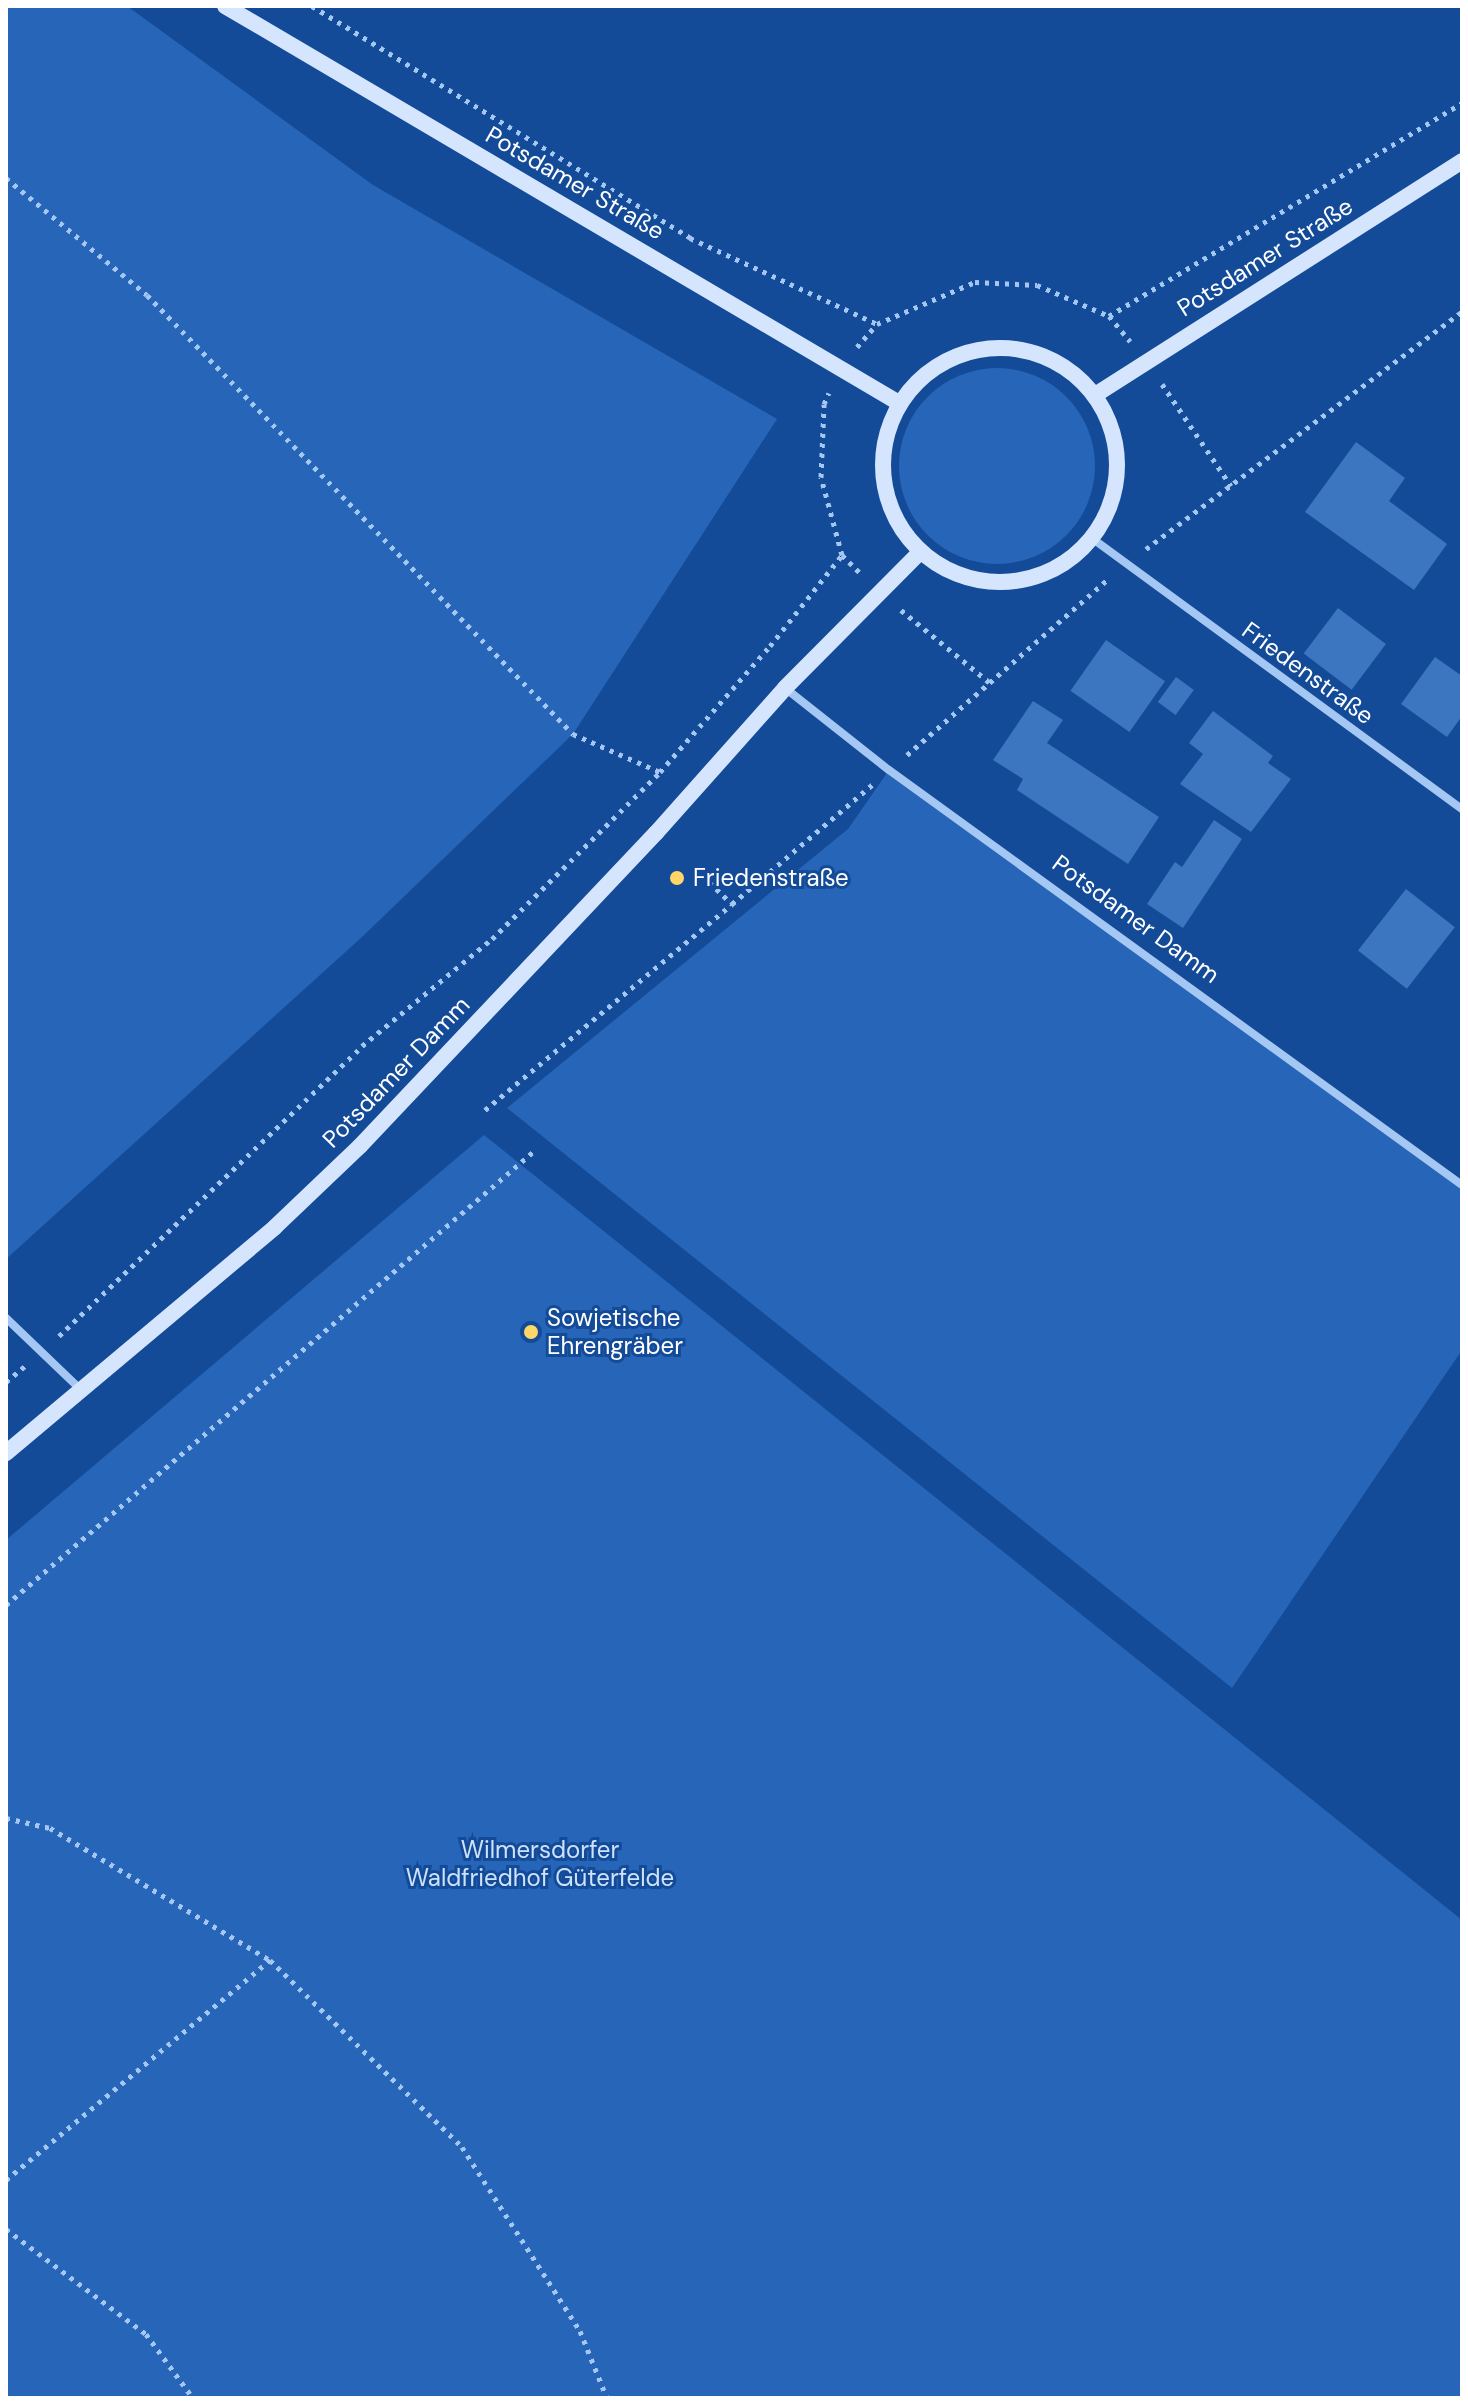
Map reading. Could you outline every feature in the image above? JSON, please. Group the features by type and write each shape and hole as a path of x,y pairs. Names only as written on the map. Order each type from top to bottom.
{"street":[{"name":"Potsdamer Straße","path":"225,6 841,366 899,403"},
{"name":"Potsdamer Straße","path":"1095,395 1462,161"},
{"path":"995,347 1033,352 1068,368 1095,395 1113,429 1119,467 1112,506 1093,539 1064,564 1028,580 990,582 952,573 920,552 899,527 886,497 882,465 886,433 899,403 925,375 958,355 995,347"},
{"name":"Friedenstraße","path":"1093,539 1462,809"},
{"name":"Potsdamer Damm","path":"6,1453 275,1227 360,1146 656,833 785,688 920,552"},
{"name":"Potsdamer Damm","path":"785,688 889,770 1462,1185"},
{"path":"6,1318 44,1350 82,1391"}],"path":[{"path":"312,6 690,238 877,324"},
{"path":"1109,316 1462,103"},
{"path":"6,178 147,295 573,734 660,772"},
{"path":"989,682 878,592 842,555 821,477 824,404 841,366 877,324 975,282 1037,285 1109,316 1146,361 1231,486"},
{"path":"485,1110 732,904 1125,565 1462,312"},
{"path":"44,1350 362,1046 492,939 660,772 842,555"},
{"path":"702,875 732,904"},
{"path":"6,1605 533,1152"},
{"path":"6,1818 50,1828 270,1960 462,2147 580,2331 607,2398"},
{"path":"6,2180 270,1960"},
{"path":"6,2229 146,2334 193,2398"}],"green space":[{"path":"6,6 127,6 373,185 777,419 573,734 362,937 6,1259"},
{"path":"997,368 1034,376 1066,397 1087,429 1095,466 1087,503 1066,535 1034,556 997,564 960,556 928,535 907,503 899,466 907,429 928,397 960,376"},
{"path":"889,770 1462,1185 1462,1350 1232,1688 507,1108 848,829"},
{"name":"Wilmersdorfer Waldfriedhof Güterfelde","path":"484,1135 1462,1920 1462,2398 6,2398 6,1540"}],"building":[{"path":"1356,442 1405,478 1389,501 1447,544 1414,590 1305,512"},
{"path":"1338,608 1386,644 1352,690 1304,654"},
{"path":"1106,640 1165,681 1129,732 1070,691"},
{"path":"1435,657 1462,676 1462,716 1447,737 1401,704"},
{"path":"1176,677 1194,690 1176,715 1158,702"},
{"path":"1033,701 1063,720 1047,743 1159,817 1128,864 1017,790 1023,779 993,760"},
{"path":"1213,711 1273,756 1268,763 1291,779 1251,832 1180,784 1203,754 1189,743"},
{"path":"1214,820 1242,839 1183,928 1147,904 1175,862 1182,867"},
{"path":"1406,889 1455,927 1407,989 1358,950"}],"place":[{"name":"Friedenstraße","path":"677,878"},
{"name":"Sowjetische Ehrengräber","path":"531,1332"}]}
